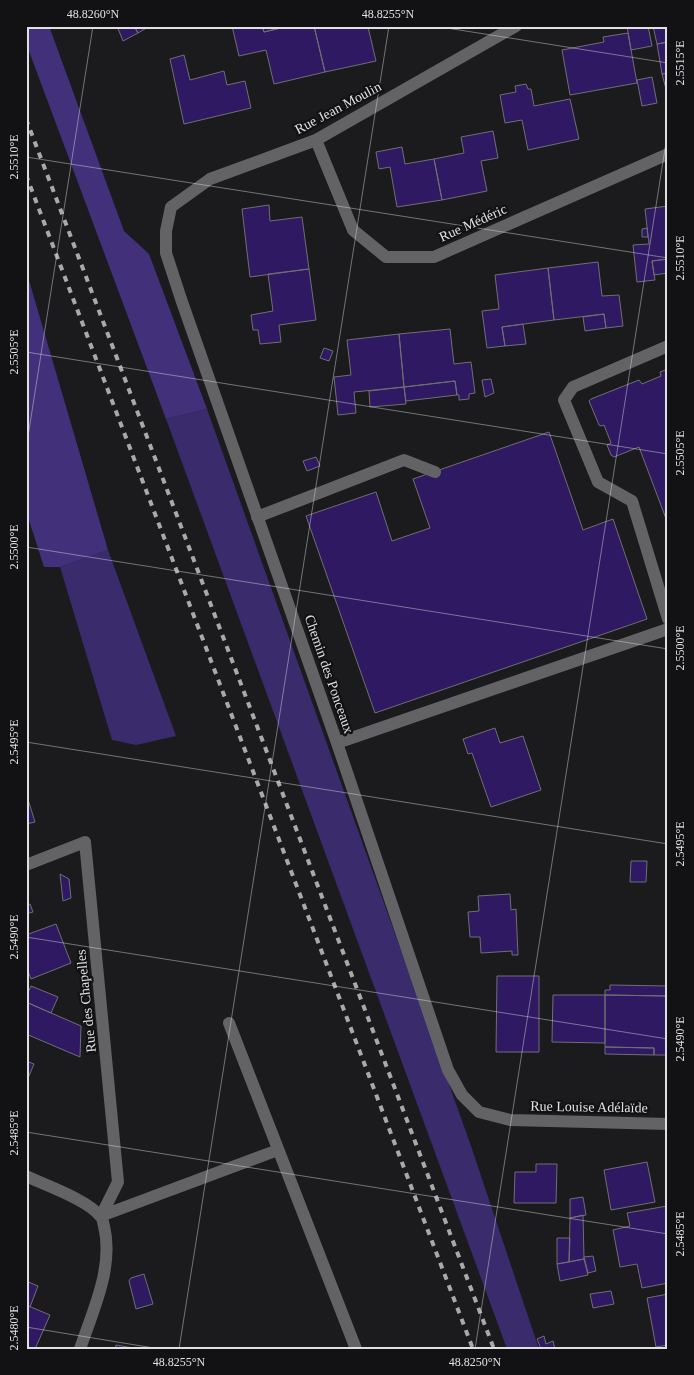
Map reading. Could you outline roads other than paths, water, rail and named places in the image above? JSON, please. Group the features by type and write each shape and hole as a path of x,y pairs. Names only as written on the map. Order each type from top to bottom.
{"street":[{"name":"Rue Jean Moulin","path":"171,207 210,179 316,140 516,26"},
{"name":"Rue Médéric","path":"316,140 353,230 386,257 434,257 668,154"},
{"name":"Chemin des Ponceaux","path":"171,207 166,231 166,253 337,743 448,1070 462,1095 479,1112 510,1120"},
{"path":"668,346 573,387 564,400 598,482 632,501 668,619"},
{"path":"257,517 404,460 435,472"},
{"path":"337,743 668,629"},
{"name":"Rue des Chapelles","path":"26,865 85,842 118,1182 102,1216"},
{"path":"229,1023 356,1349"},
{"name":"Rue Louise Adélaïde","path":"510,1120 668,1124"},
{"path":"102,1216 278,1150"},
{"path":"26,1176 87,1204 102,1216 107,1236 107,1258 102,1284 80,1349"}],"railway":[{"path":"26,119 494,1349"},
{"path":"26,175 473,1349"}]}
